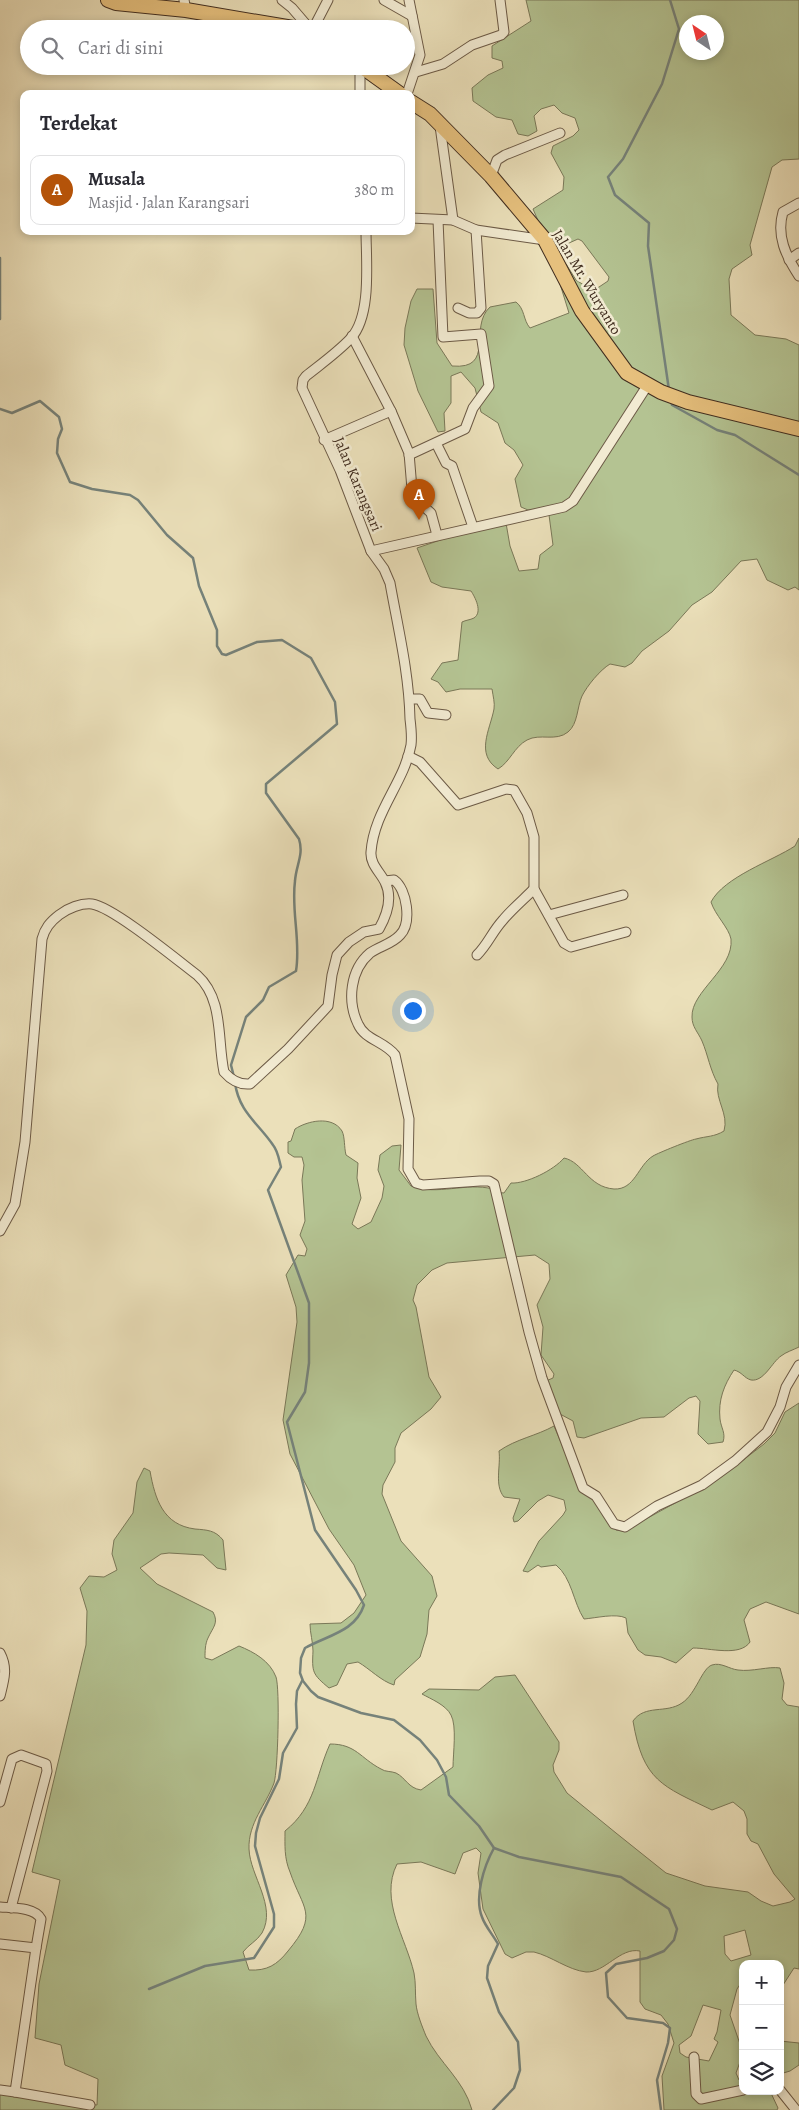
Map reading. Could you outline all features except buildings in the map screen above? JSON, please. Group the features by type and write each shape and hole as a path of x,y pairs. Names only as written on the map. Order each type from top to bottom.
{"main road":[{"path":"108,0 142,7 185,5 256,20"},
{"path":"373,75 394,90"},
{"name":"Jalan Mr. Wuryanto","path":"415,105 440,124 491,176 545,240 582,311 626,373 647,386 688,402 799,429"}],"street":[{"path":"282,0 303,20"},
{"path":"317,20 328,0"},
{"path":"384,0 412,16"},
{"path":"409,0 413,20"},
{"path":"415,31 420,55 416,72 453,60 466,47 492,39 504,32 500,0"},
{"path":"360,75 360,90"},
{"path":"409,90 415,75"},
{"path":"440,124 452,220"},
{"path":"491,176 493,167 505,154 560,133"},
{"path":"799,203 783,212 780,220 780,232 789,260 799,276"},
{"path":"415,218 452,220 476,230 545,240"},
{"path":"409,455 465,429 473,408 489,386 481,334 443,336 438,220"},
{"path":"458,308 469,313 477,313 481,308 476,230"},
{"name":"Jalan Karangsari","path":"366,235 367,282 362,314 352,336 303,380 302,388 324,440 340,470 371,551 568,504 647,386"},
{"path":"789,260 799,253"},
{"path":"352,336 391,411 409,455 412,489 420,503 431,513 437,535"},
{"path":"324,440 391,411"},
{"path":"436,443 446,463 452,466 473,527"},
{"path":"0,1230 15,1204 25,1142 42,939 45,928 63,912 85,904 109,910 207,983 214,999 224,1072 237,1083 250,1084 288,1049 328,1006 337,955 349,942 364,932 379,928 385,919 390,899 385,881 378,873 371,856 371,850 377,821 408,756 411,743 410,700 390,583 384,569 371,551"},
{"path":"410,700 419,698 428,713 446,715"},
{"path":"408,756 420,762 458,805 506,789 514,790 527,813 534,837 534,889 564,943 571,947 626,932"},
{"path":"385,881 394,880 404,892 406,925 401,934 379,947 362,961 352,982 354,1011 364,1034 388,1046 395,1055 409,1119 408,1169 416,1183 423,1185 480,1181 489,1181 494,1184 529,1332 542,1378 584,1488 596,1496 614,1524 625,1527 657,1506 702,1486 735,1461 766,1432 780,1407 786,1387 799,1365"},
{"path":"477,956 488,944 493,932 504,919 534,889"},
{"path":"549,915 623,895"},
{"path":"0,1653 5,1662 5,1677 0,1696"},
{"path":"0,1802 12,1759 22,1755 46,1764 46,1771 11,1908"},
{"path":"0,1907 29,1911 39,1915 41,1919 15,2092"},
{"path":"0,1944 36,1948"},
{"path":"694,2057 696,2094 698,2097 701,2099 739,2091"},
{"path":"0,2090 90,2105"},
{"path":"784,2095 796,2110"}],"green space":[{"path":"526,0 799,0 799,159 782,160 772,167 750,245 752,255 732,269 729,279 731,315 755,335 786,339 799,345 799,590 795,587 788,590 767,580 757,559 741,561 712,592 692,605 669,631 642,651 632,663 625,667 610,664 602,670 590,683 582,696 576,720 568,732 553,737 537,737 527,740 498,769 491,763 486,749 487,733 494,709 492,689 460,689 446,692 438,682 431,679 442,663 458,660 462,622 477,615 476,601 471,591 442,587 431,582 417,548 455,535 506,523 510,546 519,571 538,569 540,555 553,545 549,515 542,510 528,510 521,507 515,479 523,465 514,450 505,443 498,423 481,412 475,388 461,372 451,376 451,403 444,413 445,431 438,432 418,391 404,345 405,328 411,301 417,289 433,289 437,343 452,366 465,365 473,361 478,354 481,325 484,315 490,307 516,302 521,308 530,328 569,313 556,271 566,264 576,280 593,291 608,281 609,277 582,241 578,239 560,247 540,225 533,209 563,190 564,177 551,153 553,146 573,136 579,130 575,118 562,113 554,105 541,109 534,116 537,131 528,136 518,134 512,120 496,117 473,101 472,88 488,75 503,68 502,61 492,58 492,46 531,21"},
{"path":"799,838 799,1347 781,1356 764,1375 756,1380 751,1380 734,1370 727,1381 720,1405 723,1442 708,1444 698,1434 700,1401 696,1396 689,1398 664,1417 641,1418 584,1438 577,1437 573,1421 560,1414 546,1381 553,1378 554,1374 541,1355 543,1327 537,1305 550,1279 549,1264 535,1255 447,1263 432,1270 417,1285 413,1300 416,1307 429,1377 441,1397 431,1409 401,1433 395,1448 395,1462 383,1485 382,1494 401,1541 432,1576 437,1596 429,1610 427,1634 420,1657 395,1680 394,1685 358,1662 347,1664 337,1685 329,1688 314,1672 310,1624 341,1623 354,1613 366,1595 354,1565 329,1529 290,1454 283,1420 297,1322 296,1307 286,1275 298,1255 305,1256 307,1249 300,1235 305,1221 302,1180 304,1165 302,1157 294,1157 288,1153 288,1142 291,1141 295,1129 313,1122 326,1121 338,1126 342,1131 346,1155 358,1163 357,1178 361,1198 352,1224 358,1229 371,1222 382,1198 384,1186 378,1170 380,1155 392,1146 401,1145 399,1170 411,1186 421,1189 483,1187 493,1189 493,1192 504,1193 511,1183 524,1181 539,1175 554,1167 564,1158 571,1160 598,1184 614,1189 627,1186 653,1156 687,1142 724,1131 725,1119 718,1096 718,1084 702,1041 692,1021 694,1007 698,998 720,970 730,950 730,935 711,902 717,893 737,877 795,846"},
{"path":"799,1403 799,1614 766,1602 750,1609 744,1620 750,1642 745,1647 724,1651 693,1648 676,1663 661,1657 645,1655 638,1650 628,1633 626,1618 611,1616 584,1619 566,1577 556,1565 541,1567 538,1565 528,1572 523,1571 539,1541 566,1510 564,1500 548,1495 538,1501 518,1521 514,1522 513,1518 520,1499 504,1497 501,1492 499,1487 499,1451 519,1440 554,1426 574,1473 616,1530 624,1531 717,1480 764,1444 775,1433 785,1412"},
{"path":"144,1468 150,1471 158,1501 168,1516 184,1527 210,1531 217,1534 223,1540 226,1570 217,1568 203,1555 169,1553 161,1554 140,1568 157,1584 213,1612 215,1625 206,1643 205,1658 212,1660 239,1646 266,1662 276,1677 278,1712 274,1783 254,1822 249,1840 250,1859 265,1902 266,1923 260,1936 243,1952 249,1970 266,1968 280,1960 298,1939 306,1920 306,1912 288,1867 285,1852 285,1831 303,1811 309,1801 330,1744 346,1746 352,1749 384,1771 396,1773 410,1785 421,1790 453,1767 454,1740 453,1720 449,1711 422,1694 429,1689 479,1690 495,1677 515,1675 559,1742 559,1750 553,1765 554,1772 567,1793 666,1873 705,1886 748,1892 761,1901 773,1906 790,1902 795,1899 774,1874 758,1844 751,1841 747,1834 747,1819 744,1811 733,1802 712,1810 680,1794 658,1779 649,1769 643,1757 633,1721 643,1713 669,1708 682,1703 691,1694 708,1667 712,1665 719,1664 743,1670 780,1668 784,1683 782,1699 787,1705 799,1707 799,1969 794,1968 784,1983 784,1960 739,1960 739,1986 730,2015 739,2041 739,2065 736,2073 739,2080 739,2095 772,2095 778,2108 777,2110 664,2110 662,2076 674,2043 668,2024 661,2015 645,2009 640,2002 640,1951 626,1953 600,1969 586,1972 573,1969 534,1952 526,1952 512,1958 505,1954 483,1909 478,1873 481,1853 476,1848 463,1853 455,1874 421,1862 397,1864 392,1878 391,1891 392,1905 414,1973 417,2012 421,2024 431,2046 463,2090 472,2110 0,2110 0,2093 97,2105 98,2079 65,2065 61,2045 35,2038 39,1984 60,1880 32,1872 86,1645 87,1611 80,1588 89,1576 104,1577 117,1570 112,1554 114,1540 133,1513 137,1482","holes":["745,1930 751,1955 731,1961 725,1954 724,1936","703,2005 721,2010 714,2039 718,2042 709,2061 686,2057 680,2053 679,2045 691,2036"]},
{"path":"784,2041 799,2043 799,2065 784,2073"}],"waterway":[{"path":"669,390 648,246 649,223 615,195 608,177 623,159 662,84 679,29 670,0"},
{"path":"0,258 0,319"},
{"path":"671,400 672,405 717,430 735,435 799,475"},
{"path":"0,409 12,413 40,401 59,417 62,429 58,439 57,453 70,482 92,489 130,495 138,500 167,535 193,558 199,586 217,630 217,646 222,654 226,655 257,642 282,640 311,658 335,702 337,724 266,784 266,793 299,839 301,850 294,892 297,948 296,971 269,987 263,1000 246,1017 231,1065 234,1077"},
{"path":"235,1083 237,1093 245,1110 275,1147 281,1167 268,1190 309,1303 309,1363 305,1392 287,1422 315,1530 356,1590 364,1605 360,1614 347,1627 305,1648 301,1658 300,1673 303,1681 318,1697 361,1713 394,1720 420,1740 437,1760 446,1777 449,1795 479,1826 494,1848 519,1857 621,1877 669,1909 677,1929 674,1940 664,1951 647,1958 616,1964 606,1973 608,1997 627,2018 663,2023 670,2028 668,2043 657,2080 661,2110"},
{"path":"149,1989 205,1966 254,1958 274,1927 274,1914 255,1846 256,1833 260,1818 279,1779 283,1753 297,1728 297,1691 302,1681"},
{"path":"493,2110 514,2088 520,2070 518,2042 499,2012 487,1978 488,1966 498,1944 483,1920 479,1900 481,1882 494,1848"}],"place":[{"name":"Musala","path":"419,520"}]}
